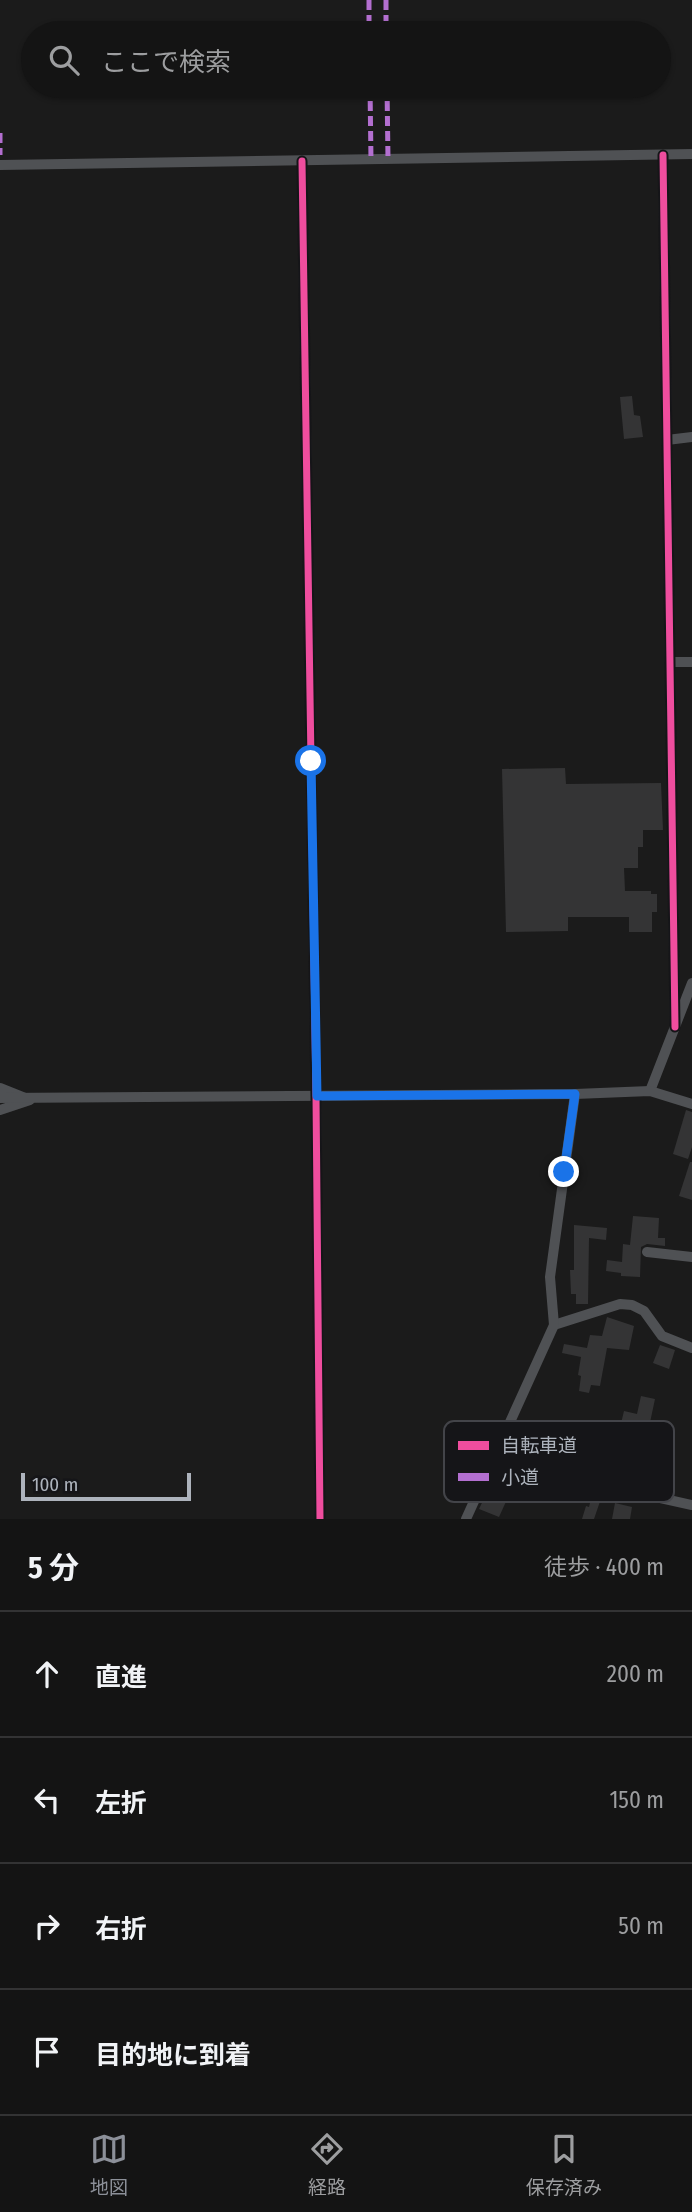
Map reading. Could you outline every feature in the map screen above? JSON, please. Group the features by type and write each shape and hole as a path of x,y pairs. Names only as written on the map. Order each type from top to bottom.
{"street":[{"path":"663,155 675,1027"},
{"path":"0,165 692,155"},
{"path":"302,162 317,1096 320,1519"},
{"path":"667,440 692,437"},
{"path":"670,662 692,662"},
{"path":"650,1091 692,983"},
{"path":"0,1088 30,1100"},
{"path":"0,1098 30,1100 650,1091 692,1104"},
{"path":"510,1421 554,1325 550,1277 575,1094"},
{"path":"0,1110 30,1100"},
{"path":"647,1252 692,1257"},
{"path":"554,1325 620,1304 632,1305 644,1311 662,1336 692,1348"},
{"path":"674,1500 692,1504"},
{"path":"467,1519 474,1502"}],"building":[{"path":"632,396 634,415 640,416 643,437 624,439 620,397"},
{"path":"565,768 566,784 661,783 663,830 643,830 643,847 638,847 638,868 624,868 625,891 651,891 651,894 657,894 657,912 652,912 652,932 629,932 629,917 568,917 568,931 506,932 502,769"},
{"path":"686,1110 692,1112 692,1147 688,1159 673,1154"},
{"path":"692,1162 692,1200 679,1196"},
{"path":"633,1216 659,1218 658,1238 665,1238 665,1246 647,1244 641,1247 640,1277 621,1276 621,1273 606,1271 607,1260 622,1262 623,1244 630,1245"},
{"path":"574,1225 607,1228 606,1240 589,1238 588,1304 576,1304 576,1294 571,1294"},
{"path":"607,1317 634,1326 629,1350 607,1348 600,1386 591,1385 589,1393 579,1391 581,1357 562,1353 564,1344 587,1348 590,1335 602,1336"},
{"path":"660,1345 675,1350 669,1369 653,1363"},
{"path":"641,1396 655,1399 650,1421 622,1421 624,1411 637,1414"},
{"path":"482,1502 506,1502 499,1517 479,1509"},
{"path":"590,1502 600,1502 594,1519 582,1519 586,1506 589,1507"},
{"path":"615,1503 632,1507 630,1519 612,1519"}],"marked path":[{"path":"369,0 369,21"},
{"path":"386,0 386,21"},
{"path":"370,98 371,160"},
{"path":"387,98 388,159"},
{"path":"0,133 0,155"}],"cycle path":[{"path":"663,155 675,1027"},
{"path":"302,161 320,1519"}],"route":[{"path":"311,761 317,1096 575,1094 564,1172"}]}
